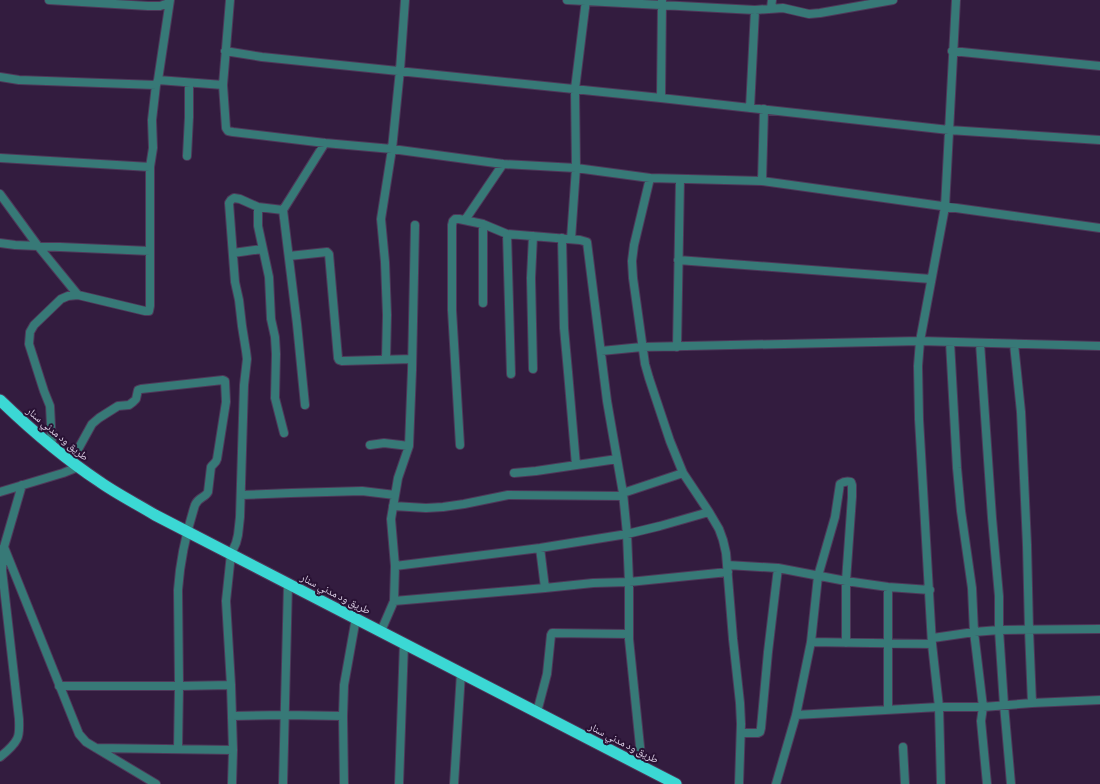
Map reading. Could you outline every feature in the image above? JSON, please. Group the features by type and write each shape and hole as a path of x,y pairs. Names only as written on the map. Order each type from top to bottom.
{"highway":[{"name":"طريق ود مدني سنار","path":"0,400 52,446 75,464 101,483 155,515 676,784"}],"street":[{"path":"48,0 148,6 160,6 169,2"},
{"path":"230,0 223,85 226,128 228,131 325,143 392,149 503,164 576,168 650,178 762,181 1100,228"},
{"path":"386,359 387,315 385,262 380,219 392,149 405,0"},
{"path":"567,0 662,3 755,10 771,4 809,14 893,0"},
{"path":"941,784 940,707 933,641 919,418 918,366 920,342 945,206 952,51 956,0"},
{"path":"571,239 576,168 575,89 586,1"},
{"path":"52,446 50,406 29,344 30,332 34,325 61,299 68,296 78,295 149,311 150,167 153,148 152,120 169,2"},
{"path":"661,98 662,3"},
{"path":"750,108 755,10"},
{"path":"225,51 262,57 400,70 949,130 1100,140"},
{"path":"952,51 1100,66"},
{"path":"0,77 19,80 157,82 223,85"},
{"path":"187,156 189,83"},
{"path":"762,181 764,109"},
{"path":"305,405 301,357 283,210 325,143"},
{"path":"0,158 150,167"},
{"path":"465,220 503,164"},
{"path":"650,178 634,245 632,261 632,278 642,348 648,378 683,473 719,529 726,553 740,703 741,733 739,784"},
{"path":"677,347 680,179"},
{"path":"0,194 38,246 78,295"},
{"path":"232,784 233,750 231,685 226,601 231,554 238,535 241,495 244,385 247,359 240,300 235,282 229,203 234,198 258,207 283,210"},
{"path":"258,207 258,226 269,277 271,319 275,337 275,398 284,433"},
{"path":"460,444 452,310 453,221 455,219 483,224 506,234 562,238 587,242 607,401 623,494 627,534 629,634 642,766"},
{"path":"483,224 483,303"},
{"path":"381,631 394,601 395,566 391,528 393,506 398,478 409,446 415,225"},
{"path":"506,234 511,374"},
{"path":"532,369 531,278 533,236"},
{"path":"562,238 564,328 576,465"},
{"path":"0,243 150,251"},
{"path":"233,253 262,249"},
{"path":"289,256 327,252 329,254 339,360 412,358"},
{"path":"678,260 931,279"},
{"path":"601,351 677,347 920,342 1100,346"},
{"path":"950,342 957,468 961,511 972,588 974,632 983,707 981,721 987,784"},
{"path":"980,343 991,510 999,596 999,630 1004,705 1011,784"},
{"path":"1014,344 1021,412 1028,545 1032,702"},
{"path":"0,492 63,473 75,464 92,424 118,406 133,402 136,399 138,390 222,380 225,381 226,402 217,460 211,467 209,490 207,495 196,501 187,531 179,576 178,749"},
{"path":"370,444 384,443 409,446"},
{"path":"514,473 617,459"},
{"path":"393,506 426,508 442,507 508,495 623,494 683,473"},
{"path":"776,784 796,715 811,642 818,576 835,517 840,484 848,481 851,482 852,485 852,497 846,581 846,643"},
{"path":"0,757 17,739 19,719 2,570 4,547 22,485"},
{"path":"241,495 362,491 395,495"},
{"path":"395,566 540,548 627,534 709,512"},
{"path":"4,547 79,734 86,742 95,748 156,784"},
{"path":"540,548 545,588"},
{"path":"394,601 593,583 629,582 728,569 778,568 846,581 888,587 930,590"},
{"path":"741,733 758,733 760,732 761,728 778,568"},
{"path":"283,784 288,584"},
{"path":"888,587 888,710"},
{"path":"344,784 342,716 344,686 356,618"},
{"path":"811,642 887,643 933,641 974,632 999,630 1100,629"},
{"path":"537,712 547,674 552,633 629,634"},
{"path":"399,784 404,643"},
{"path":"454,784 461,673"},
{"path":"60,686 231,685"},
{"path":"796,715 940,707 983,707 1032,702 1100,700"},
{"path":"232,716 342,716"},
{"path":"903,747 905,784"},
{"path":"95,748 233,750"}]}
